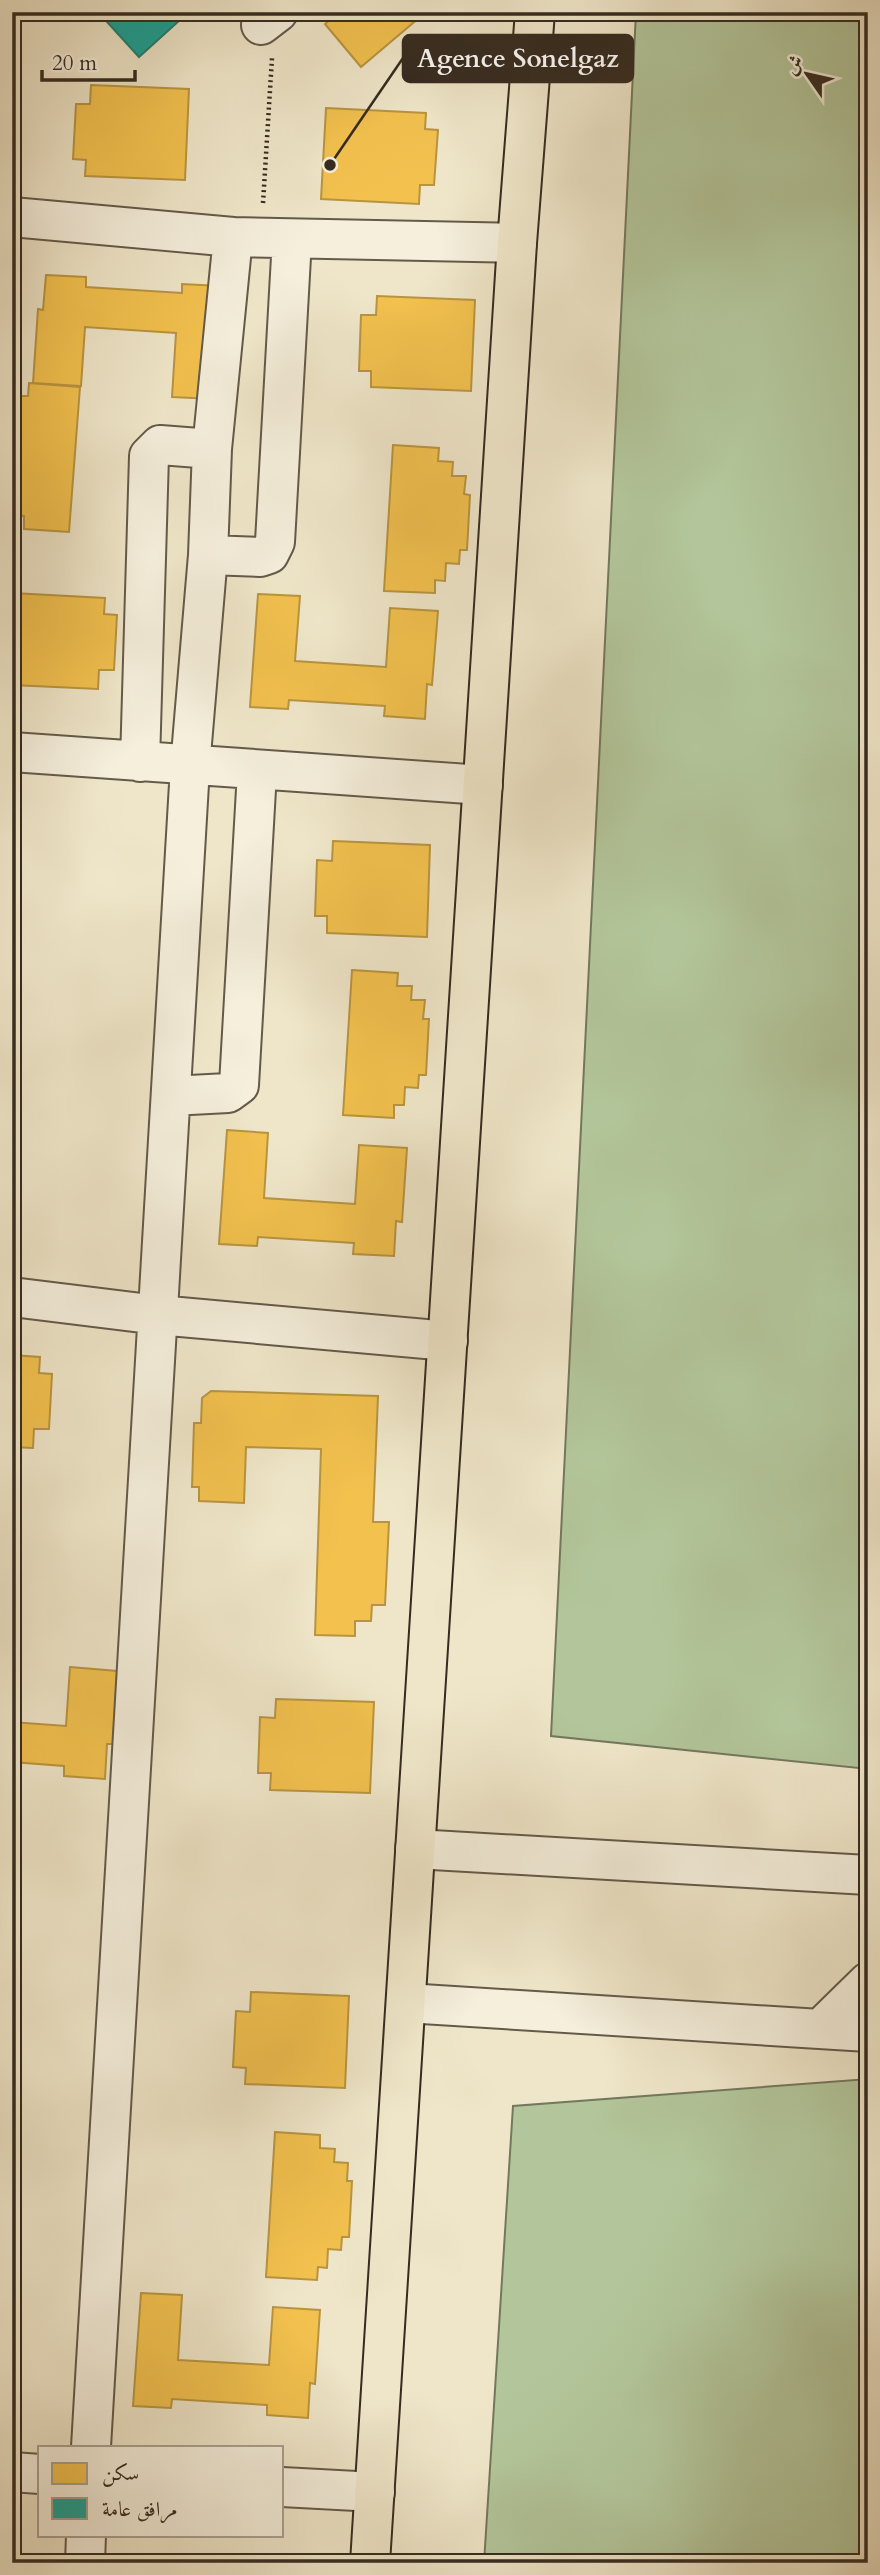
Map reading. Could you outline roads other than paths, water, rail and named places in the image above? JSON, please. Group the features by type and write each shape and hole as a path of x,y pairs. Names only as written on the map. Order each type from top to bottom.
{"main road":[{"path":"370,2563 517,243 536,12"}],"street":[{"path":"12,218 262,238 517,243"},
{"path":"91,2446 190,767 208,555 212,449 262,238"},
{"path":"208,555 260,557 269,554 275,542 262,238"},
{"path":"140,762 149,456 160,445 212,449"},
{"path":"12,752 257,772 483,785"},
{"path":"171,1097 228,1093 239,1085 257,772"},
{"path":"12,1297 158,1315 448,1341"},
{"path":"415,1849 868,1875"},
{"path":"820,2029 868,1982"},
{"path":"406,2003 868,2032"},
{"path":"12,2472 38,2474"},
{"path":"284,2487 375,2492"},
{"path":"85,2563 86,2536"}],"place":[{"name":"Agence Sonelgaz","path":"330,165"}]}
